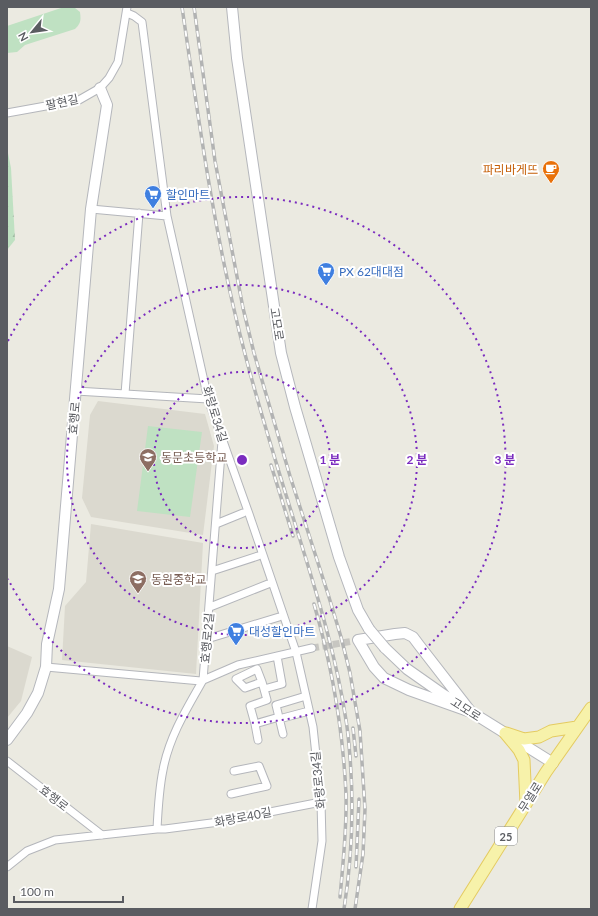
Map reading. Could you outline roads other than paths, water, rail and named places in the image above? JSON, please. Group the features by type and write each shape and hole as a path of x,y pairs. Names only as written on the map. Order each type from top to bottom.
{"main road":[{"name":"고모로","path":"232,7 240,74 281,353 295,407 339,558 358,610 369,629 385,648 407,669 444,695 553,763"},
{"name":"효행로","path":"7,740 27,713 38,693 46,667 47,644 60,589 91,209 107,105 100,88"},
{"path":"405,633 413,637 471,712 409,690 384,678 374,667 356,641 405,633"},
{"name":"무열로","path":"460,909 526,804 591,708"},
{"path":"506,733 524,739 539,737 551,731 577,727"},
{"path":"506,733 519,750 524,760 526,804"}],"street":[{"name":"팔현길","path":"7,113 79,100 100,88 109,78 118,62 127,10"},
{"name":"화랑로34길","path":"127,10 142,22 167,216 208,399 296,652 313,727 321,802 322,841 312,909"},
{"path":"91,209 167,216"},
{"path":"125,394 139,213"},
{"path":"76,391 208,399"},
{"name":"효행로2길","path":"157,829 163,770 167,753 185,710 203,680 210,607 222,438"},
{"path":"216,524 243,513"},
{"path":"212,571 258,556"},
{"path":"210,607 268,584"},
{"path":"207,639 279,617"},
{"path":"46,667 201,681 238,665 312,648"},
{"path":"258,740 250,706 267,700 263,685 282,684 277,656"},
{"path":"282,734 276,705 306,696"},
{"path":"255,724 309,711"},
{"name":"효행로","path":"7,761 102,835"},
{"path":"231,794 267,786 259,766 234,771"},
{"name":"화랑로40길","path":"157,829 165,830 219,822 321,802"},
{"path":"7,867 27,851 55,840 157,829"}],"tunnel":[{"path":"312,648 354,641"}],"railway":[{"path":"182,7 216,225 234,311 263,419 325,623 342,695 347,725 352,795 349,871 344,909"},
{"path":"194,7 215,161 243,308 254,353 290,476 328,594 350,673 360,731 365,809 363,854 355,909"},
{"path":"271,465 293,536"},
{"path":"314,604 336,698 345,770 346,820 340,897"},
{"path":"353,728 356,756"},
{"path":"356,867 359,799"}],"place":[{"name":"파리바게뜨","path":"551,184"},
{"name":"할인마트","path":"153,209"},
{"name":"PX 62대대점","path":"326,286"},
{"name":"동문초등학교","path":"148,472"},
{"name":"동원중학교","path":"138,594"},
{"name":"대성할인마트","path":"236,646"}]}
